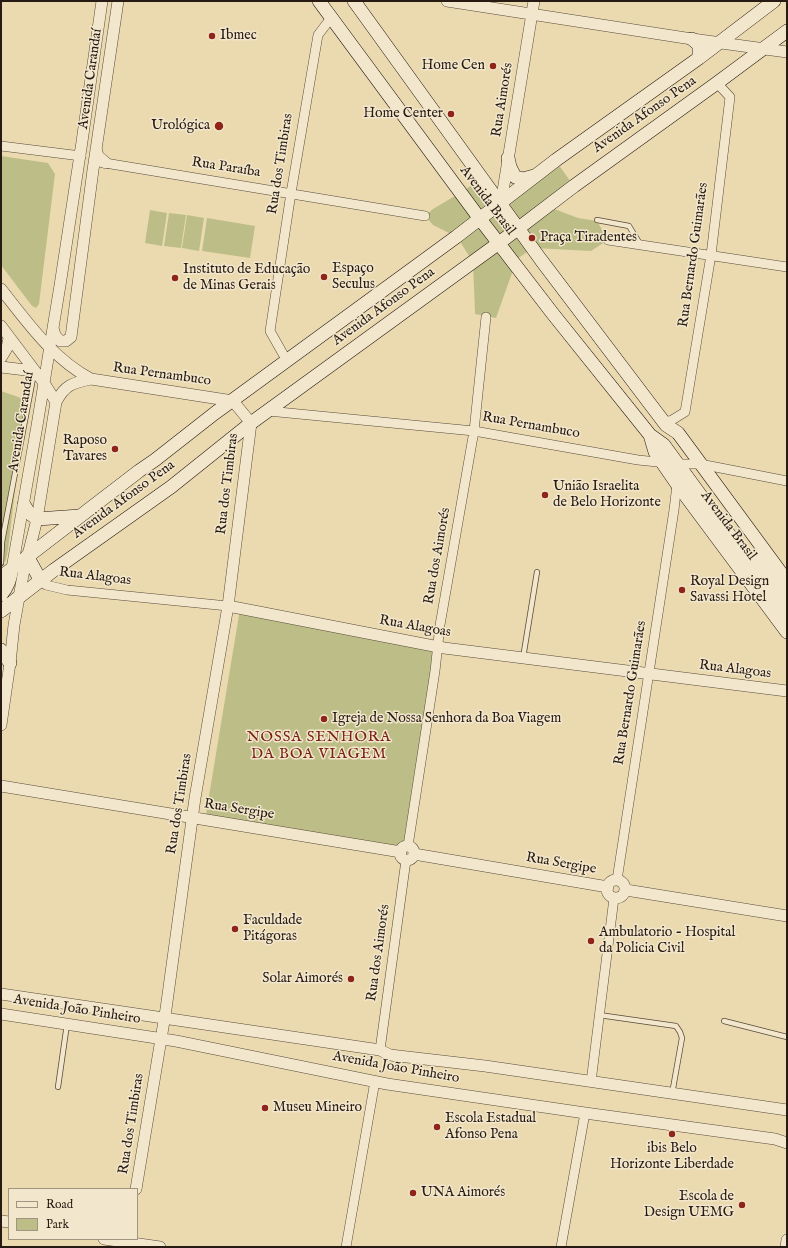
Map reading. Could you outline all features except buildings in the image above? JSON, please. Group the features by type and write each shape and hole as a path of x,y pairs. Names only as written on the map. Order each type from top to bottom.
{"main road":[{"name":"Avenida Brasil","path":"320,1 480,219 552,314 650,435 659,449 663,463 677,484 787,632"},
{"name":"Avenida Afonso Pena","path":"1,577 7,566 27,556 233,401 480,219 535,175 722,42 774,1"},
{"name":"Avenida Brasil","path":"355,2 546,266 665,423 678,433 689,464 787,614"},
{"name":"Avenida Afonso Pena","path":"1,611 54,570 171,487 251,423 787,31"},
{"path":"692,38 699,45 700,58"},
{"path":"508,158 510,167 515,176 523,179 535,175"},
{"name":"Avenida Brasil","path":"659,449 665,423"},
{"name":"Avenida Brasil","path":"659,449 689,464 787,581"},
{"name":"Avenida Brasil","path":"689,464 787,598"},
{"path":"24,505 29,514 36,518 80,516"},
{"path":"27,556 41,581"},
{"path":"1,594 10,580 7,566"},
{"path":"1,650 10,663"}],"street":[{"name":"Avenida Carandaí","path":"7,566 24,505 80,158 102,1"},
{"name":"Avenida Carandaí","path":"53,328 55,335 60,341 66,341 71,337 94,161 118,1"},
{"path":"447,1 787,52"},
{"name":"Rua Aimorés","path":"501,203 534,1"},
{"name":"Rua dos Timbiras","path":"287,362 270,331 291,193 318,35 332,18"},
{"name":"Rua Bernardo Guimarães","path":"665,423 685,412 711,255 730,97 717,83"},
{"path":"1,146 94,161"},
{"path":"96,148 98,156 106,163"},
{"name":"Rua Paraíba","path":"94,161 425,216"},
{"path":"608,240 787,267"},
{"name":"Rua Pernambuco","path":"1,289 62,361 78,373 90,379 233,401"},
{"name":"Rua dos Aimorés","path":"380,1050 441,617 474,431 486,317"},
{"path":"1,326 44,383 56,402"},
{"path":"1,358 7,348 9,338"},
{"path":"1,367 34,371"},
{"path":"1,725 18,598 36,518 56,402 60,394 67,387 73,383 90,379"},
{"path":"233,401 251,423"},
{"name":"Rua Pernambuco","path":"268,411 659,449"},
{"name":"Rua dos Timbiras","path":"136,1188 161,1038 192,818 228,606 251,423"},
{"path":"663,463 689,464 787,481"},
{"name":"Rua Bernardo Guimarães","path":"617,880 677,484"},
{"path":"674,510 692,504"},
{"name":"Rua Alagoas","path":"41,581 46,585 67,590 228,606 437,647 787,691"},
{"name":"Rua Sergipe","path":"1,786 608,887"},
{"path":"617,880 623,883 626,890 621,897 614,898 609,894 608,887 612,881 617,880"},
{"path":"626,890 787,916"},
{"path":"591,1082 614,898"},
{"name":"Avenida João Pinheiro","path":"1,994 380,1050 390,1055 485,1066 787,1110"},
{"name":"Avenida João Pinheiro","path":"1,1014 161,1038 375,1081 585,1113 779,1139 787,1143"},
{"path":"346,1247 375,1081"},
{"path":"561,1247 585,1113"},
{"path":"110,1240 160,1247"},
{"path":"786,1247 787,1240"}],"lane":[{"path":"597,220 629,226 640,244"},
{"path":"7,566 2,542 34,371"},
{"path":"523,658 536,572"},
{"path":"599,1015 676,1026 682,1038 672,1094"},
{"path":"724,1021 787,1037"},
{"path":"58,1088 67,1024"}],"green space":[{"path":"1,156 48,163 55,174 39,304 36,308 32,306 1,265"},
{"name":"Praça Tiradentes","path":"556,161 573,185 549,207 578,218 597,221 608,240 591,251 533,248 517,259 496,318 475,314 473,262 457,237 433,225 425,216 433,209 465,190 481,177 501,203"},
{"path":"150,210 167,213 162,246 145,243"},
{"path":"169,213 186,215 181,248 164,246"},
{"path":"187,215 204,218 199,251 182,248"},
{"path":"207,218 255,226 250,258 202,251"},
{"path":"1,391 21,398 25,404 8,550 6,560 1,567"},
{"path":"240,609 431,643 434,657 404,847 402,849 205,820"}],"place":[{"name":"Ibmec","path":"212,36"},
{"name":"Home Cen","path":"493,66"},
{"name":"Home Center","path":"451,114"},
{"name":"Urológica","path":"219,126"},
{"name":"Praça Tiradentes","path":"532,238"},
{"name":"Espaço Seculus","path":"324,277"},
{"name":"Instituto de Educação de Minas Gerais","path":"175,278"},
{"name":"Raposo Tavares","path":"115,449"},
{"name":"União Israelita de Belo Horizonte","path":"545,495"},
{"name":"Royal Design Savassi Hotel","path":"682,590"},
{"name":"Igreja de Nossa Senhora da Boa Viagem","path":"324,719"},
{"name":"Faculdade Pitágoras","path":"235,929"},
{"name":"Ambulatorio - Hospital da Policia Civil","path":"591,941"},
{"name":"Solar Aimorés","path":"351,979"},
{"name":"Museu Mineiro","path":"265,1108"},
{"name":"Escola Estadual Afonso Pena","path":"437,1127"},
{"name":"ibis Belo Horizonte Liberdade","path":"672,1134"},
{"name":"UNA Aimorés","path":"413,1193"},
{"name":"Escola de Design UEMG","path":"742,1205"}],"district":[{"name":"NOSSA SENHORA DA BOA VIAGEM","path":"319,746"}]}
